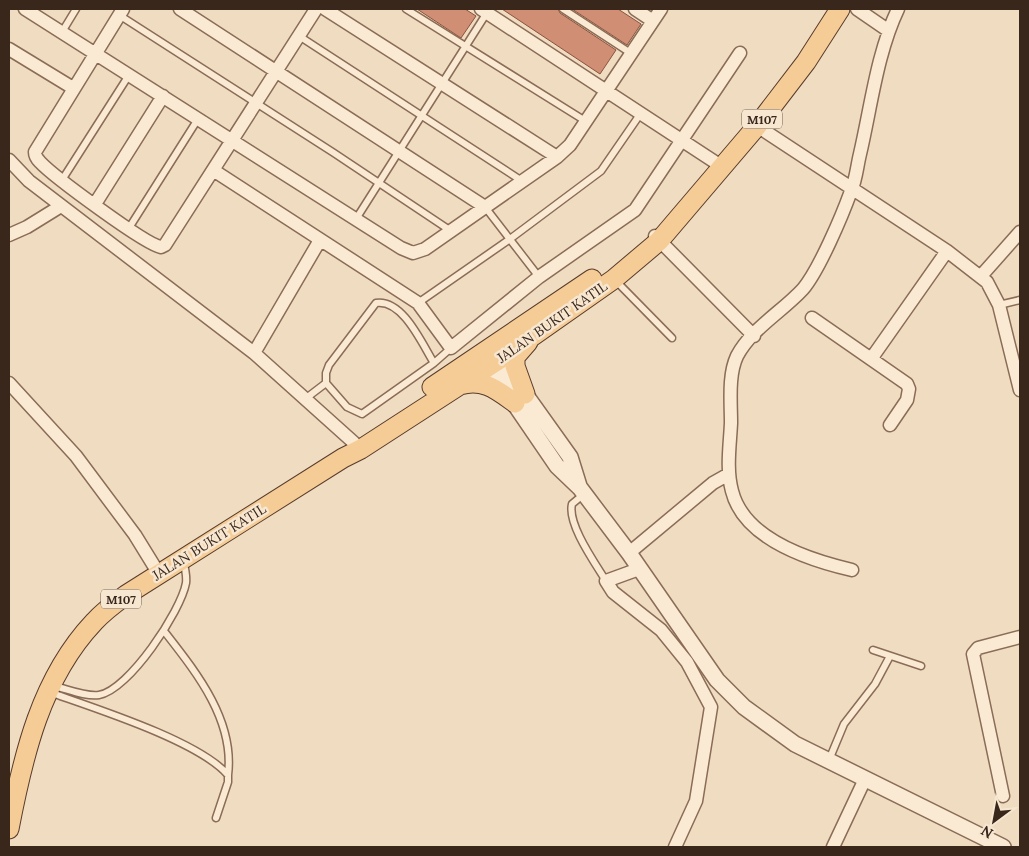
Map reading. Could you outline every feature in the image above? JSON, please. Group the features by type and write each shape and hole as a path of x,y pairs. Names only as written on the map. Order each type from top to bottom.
{"main road":[{"name":"JALAN BUKIT KATIL","path":"359,446 456,387 614,279 674,221 757,126 806,62 840,9"},
{"name":"JALAN BUKIT KATIL","path":"10,822 37,719 49,688 79,638 95,620 126,595 343,458 406,405 629,253 656,237"},
{"path":"456,387 470,382 490,386 520,399 515,357 521,348 546,327"},
{"path":"462,367 493,361 508,336"}],"street":[{"path":"26,9 356,219 413,253 425,250 557,157 576,138 661,9"},
{"path":"180,9 485,207"},
{"path":"121,12 34,152 40,163 62,180 156,246 164,245 316,9"},
{"path":"325,9 557,157"},
{"path":"635,9 654,21"},
{"path":"857,9 890,30"},
{"path":"852,570 820,563 797,554 774,541 755,526 739,509 732,492 729,474 733,368 737,356 754,336 804,288 815,272 852,190 890,30 898,9"},
{"path":"486,10 721,166"},
{"path":"9,49 73,88"},
{"path":"213,170 418,303 452,348 539,277 635,210 740,53"},
{"path":"95,204 163,96"},
{"path":"757,126 947,251 981,276 993,288 1000,305 1020,390"},
{"path":"9,160 29,181 254,353 359,446"},
{"path":"9,235 61,206"},
{"path":"981,276 1020,232"},
{"path":"656,237 754,336"},
{"path":"254,353 320,240"},
{"path":"871,359 947,251"},
{"path":"812,318 907,384 910,389 907,400 890,425"},
{"path":"493,361 520,399 557,466 582,492 629,553 717,680 728,692 775,732 828,761 1003,847"},
{"path":"9,383 76,456 130,528 159,574"},
{"path":"629,553 713,483 729,474"},
{"path":"640,568 606,581 613,592 661,630 687,662 712,707 696,801 675,847"},
{"path":"1003,796 973,654 978,648 1020,637"},
{"path":"833,847 864,779"}],"lane":[{"path":"62,32 76,9"},
{"path":"406,9 587,122"},
{"path":"563,9 632,54"},
{"path":"356,219 442,84 486,10"},
{"path":"121,12 451,231"},
{"path":"299,36 522,181"},
{"path":"62,180 129,75"},
{"path":"418,303 510,239 601,171 641,112"},
{"path":"129,228 198,119"},
{"path":"485,207 539,277"},
{"path":"614,279 672,338"},
{"path":"1000,305 1020,300"},
{"path":"434,363 402,313 390,304 376,303 329,366 326,373 326,383 346,408 362,414 434,363 452,348"},
{"path":"305,399 326,383"},
{"path":"582,492 572,504 570,511 582,541 606,581"},
{"path":"49,688 99,695 118,685 133,672 164,631 186,584 183,559"},
{"path":"164,631 196,673 219,718 228,742 230,762 228,782 216,818"},
{"path":"873,650 921,666"},
{"path":"828,761 844,724 875,684 890,656"},
{"path":"49,688 178,743 215,762 228,775"}],"building":[{"path":"417,9 465,9 476,16 461,38"},
{"path":"502,9 558,9 560,13 616,50 600,74"},
{"path":"572,9 618,9 641,24 627,45"}]}
